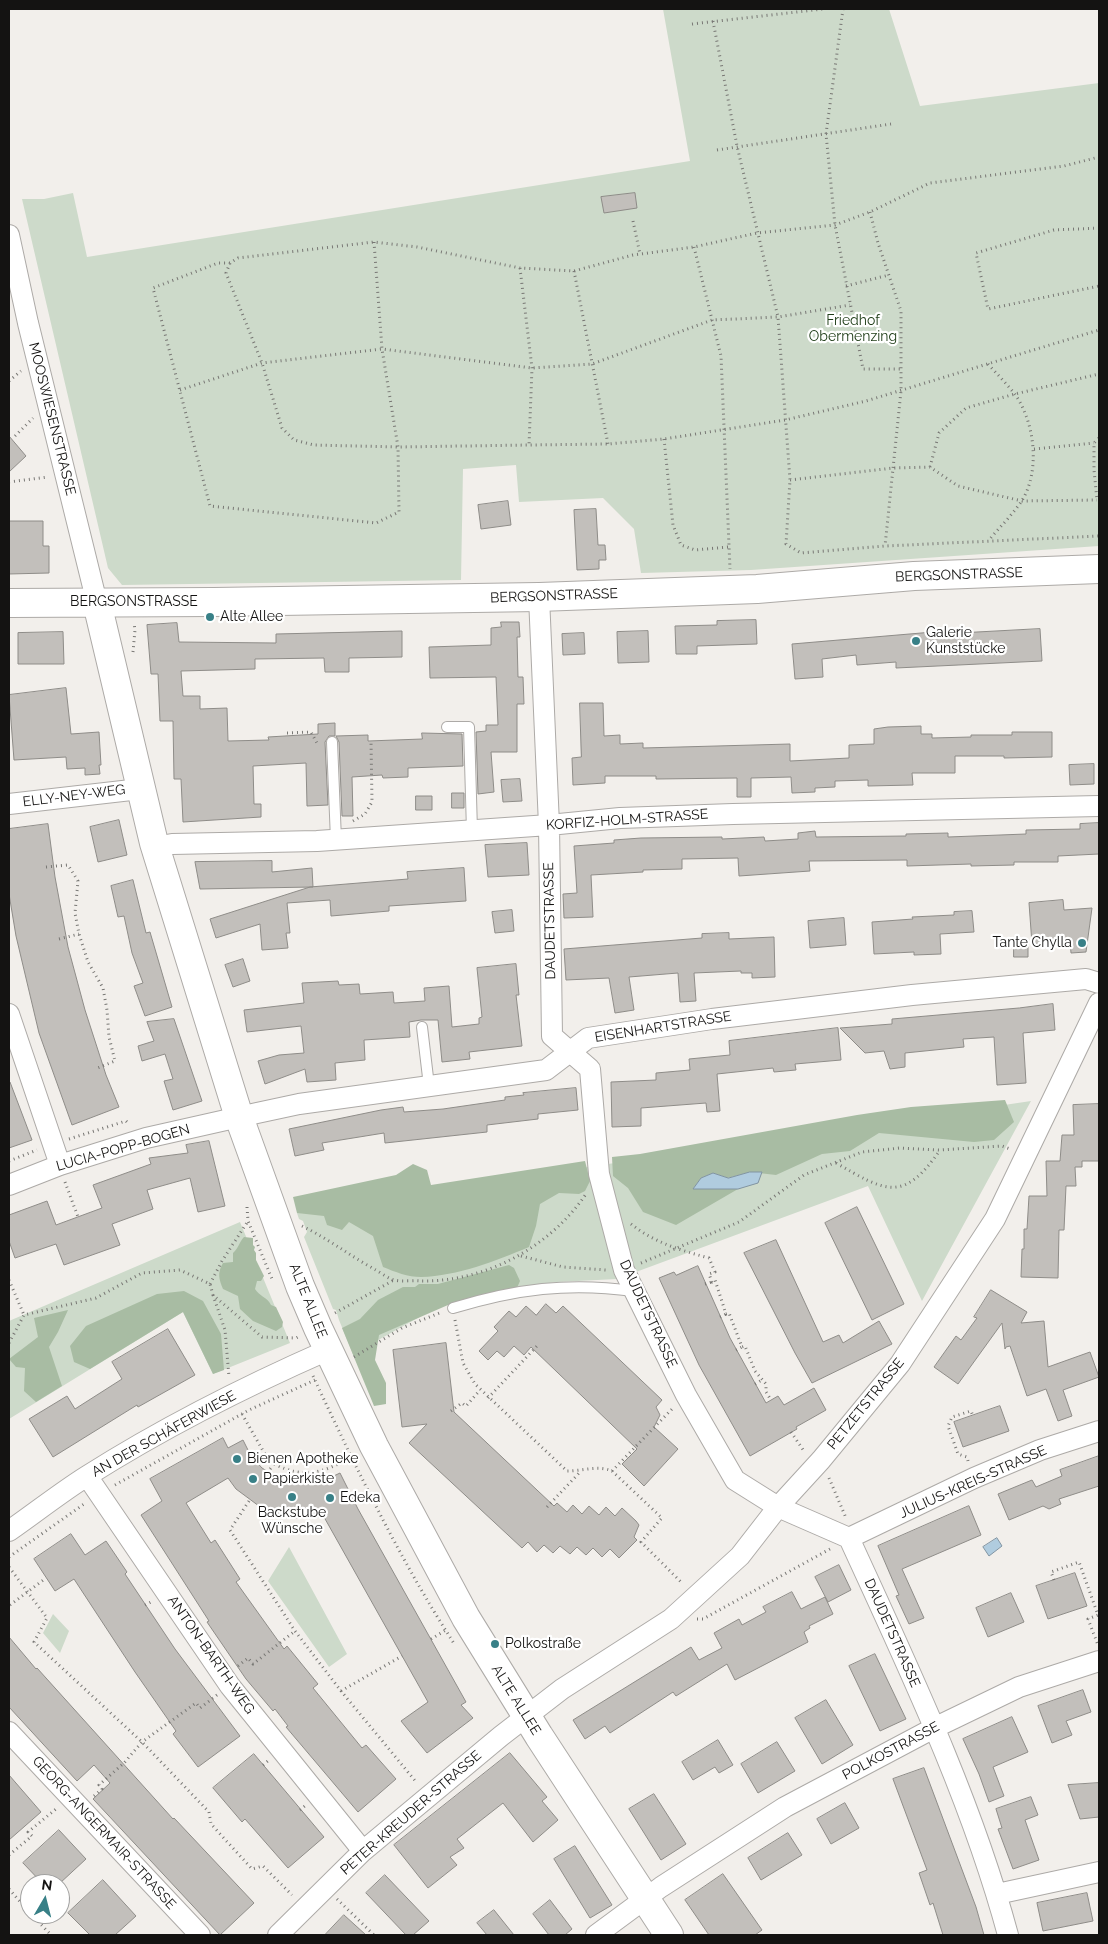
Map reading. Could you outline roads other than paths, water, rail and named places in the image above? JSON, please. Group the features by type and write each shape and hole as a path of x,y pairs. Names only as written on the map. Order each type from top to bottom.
{"street":[{"name":"MOOSWIESENSTRASSE","path":"9,235 28,323 97,603"},
{"name":"BERGSONSTRASSE","path":"9,602 97,603 539,597 757,589 914,576 1099,569"},
{"name":"DAUDETSTRASSE","path":"539,597 549,826 552,1036 590,1069 599,1174 624,1270 686,1395 735,1480 778,1507 849,1538 934,1728 996,1894 1008,1935"},
{"name":"ALTE ALLEE","path":"97,603 155,847 239,1117 300,1286 342,1353 374,1446 454,1597 526,1716 669,1935"},
{"name":"ELLY-NEY-WEG","path":"9,804 140,789"},
{"name":"KORFIZ-HOLM-STRASSE","path":"155,847 172,844 343,839 472,831 549,826 620,818 1099,806"},
{"name":"EISENHARTSTRASSE","path":"239,1117 299,1104 546,1070 588,1038 712,1018 912,995 1086,979 1099,983"},
{"name":"PETZETSTRASSE","path":"526,1716 562,1689 671,1619 740,1556 778,1507 818,1463 900,1364 995,1220 1025,1155 1097,1011"},
{"path":"9,1014 63,1173"},
{"name":"LUCIA-POPP-BOGEN","path":"9,1185 63,1173 146,1138 239,1117"},
{"name":"AN DER SCHÄFERWIESE","path":"9,1531 88,1476 177,1425 240,1393 342,1353"},
{"name":"JULIUS-KREIS-STRASSE","path":"849,1538 974,1478 1040,1450 1099,1431"},
{"name":"ANTON-BARTH-WEG","path":"88,1476 230,1686 363,1851"},
{"name":"POLKOSTRASSE","path":"596,1935 646,1900 661,1887 785,1807 934,1728 1018,1687 1099,1661"},
{"name":"PETER-KREUDER-STRASSE","path":"278,1935 363,1851 526,1716"},
{"name":"GEORG-ANGERMAIR-STRASSE","path":"9,1732 200,1935"},
{"path":"996,1894 1099,1872"}],"lane":[{"path":"447,727 469,727 472,831"},
{"path":"332,742 343,839"},
{"path":"422,1026 429,1086"},
{"path":"452,1308 491,1297 539,1288 600,1286 635,1291"}],"water":[{"path":"750,1172 762,1172 758,1183 738,1189 693,1189 701,1178 713,1173 728,1178"},
{"path":"997,1538 1002,1546 989,1556 983,1547"}],"place":[{"name":"Alte Allee","path":"210,617"},
{"name":"Galerie Kunststücke","path":"916,641"},
{"name":"Tante Chylla","path":"1082,943"},
{"name":"Bienen Apotheke","path":"237,1459"},
{"name":"Papierkiste","path":"253,1479"},
{"name":"Backstube Wünsche","path":"292,1497"},
{"name":"Edeka","path":"330,1498"},
{"name":"Polkostraße","path":"495,1644"}],"park label":[{"name":"Friedhof Obermenzing","path":"853,330"}]}
